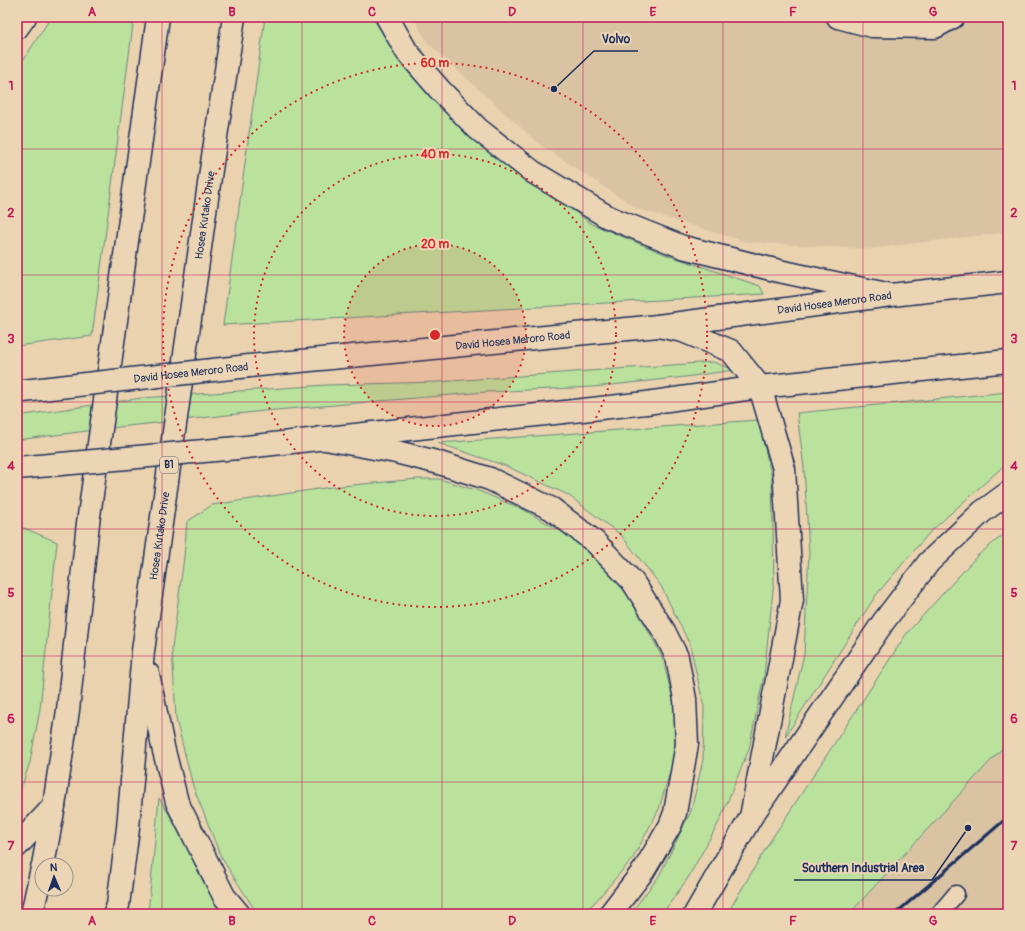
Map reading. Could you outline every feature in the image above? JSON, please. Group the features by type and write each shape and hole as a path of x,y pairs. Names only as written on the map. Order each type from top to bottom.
{"main road":[{"path":"17,28 25,17"},
{"path":"44,857 54,806 68,710 88,523 158,17"},
{"name":"Hosea Kutako Drive","path":"116,914 128,828 143,652 212,162 234,17"},
{"path":"387,17 407,52 440,90 478,129 533,172 608,217 683,247 779,271 891,295"},
{"path":"838,17 872,26 934,26 953,17"},
{"name":"David Hosea Meroro Road","path":"20,391 249,366 658,326 891,295 1008,282"},
{"path":"658,326 683,331 730,351 760,387 784,469 792,600 750,817"},
{"path":"17,468 237,448 646,403 760,387 1008,361"},
{"path":"320,438 396,452 442,464 490,479 552,509 596,542 633,582 664,631 677,657 685,699 687,744 675,813 670,826 644,870 610,914"},
{"path":"696,914 750,817 884,621 929,562 982,512 1008,492"},
{"path":"143,652 163,747 177,802 224,896 239,914"},
{"path":"17,846 54,806"},
{"path":"32,914 36,897"}],"lane":[{"path":"939,914 956,894"}],"shaded area":[{"path":"413,17 1008,17 1008,232 868,249 746,242 638,209 539,144 429,44"},
{"path":"1008,742 1008,914 849,914"}],"green space":[{"path":"51,17 134,17 92,336 17,346 17,70"},
{"path":"265,17 372,17 412,76 479,141 592,224 667,255 760,286 764,294 223,325"},
{"path":"713,362 734,370 593,387 486,392 264,411 17,440 17,416 142,398 326,385 437,382"},
{"path":"1008,392 1008,462 930,532 876,595 785,737 804,654 809,552 804,468 797,413"},
{"path":"758,420 772,478 774,581 764,675 749,749 720,820 688,878 662,914 630,914 659,876 691,811 703,760 704,707 690,645 661,586 621,535 568,495 506,466 438,443"},
{"path":"418,479 439,479 479,491 524,510 571,537 611,571 638,611 662,657 675,707 675,755 659,809 633,858 595,902 582,914 259,914 221,857 193,786 176,719 172,648 187,522 212,505 331,487"},
{"path":"17,528 24,528 57,542 40,709 30,762 17,801"},
{"path":"1008,531 1008,742 849,914 727,914 769,843 907,633 977,556"},
{"path":"159,798 169,814 208,889 224,914 148,914"}],"railway":[{"path":"895,914 1008,817"}],"place":[{"name":"Volvo","path":"554,89"},
{"name":"Southern Industrial Area","path":"968,828"}]}
